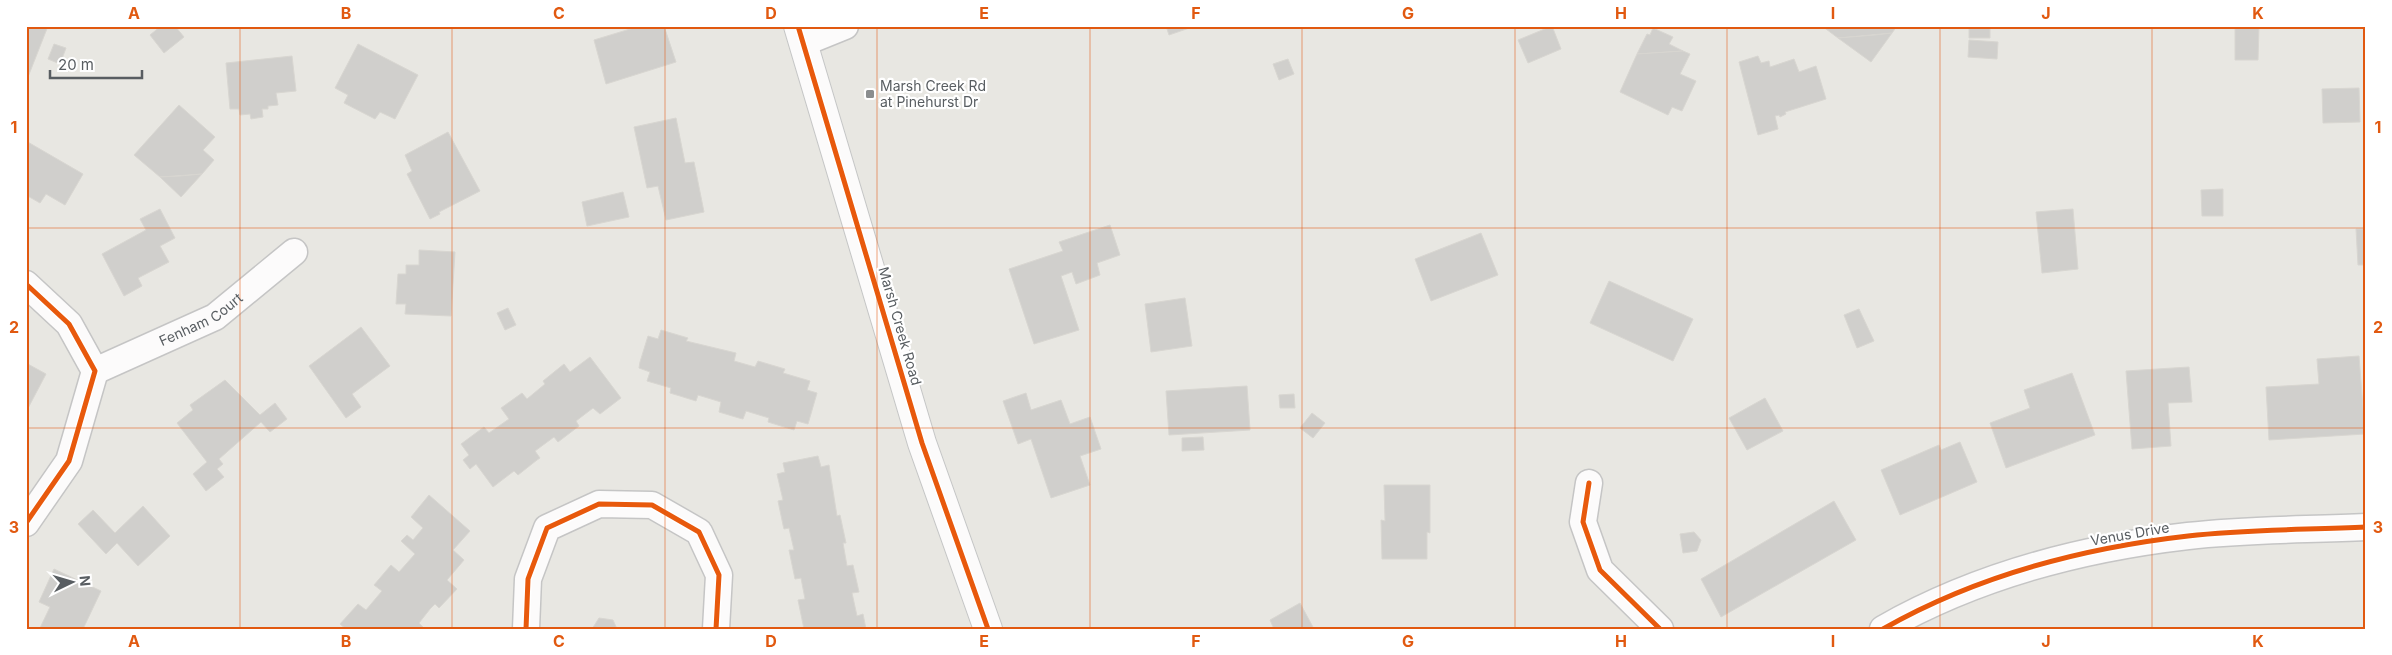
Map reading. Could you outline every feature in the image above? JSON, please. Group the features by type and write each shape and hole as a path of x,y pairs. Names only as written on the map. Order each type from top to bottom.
{"street":[{"path":"801,35 845,26"},
{"name":"Marsh Creek Road","path":"801,35 922,443 988,629"},
{"name":"Fenham Court","path":"95,370 215,317 294,252"},
{"path":"26,284 69,324 95,370 69,461 26,523"},
{"path":"1590,483 1582,522 1600,570 1660,629"},
{"path":"526,629 528,579 547,528 599,504 652,506 699,532 719,574 716,629"},
{"name":"Venus Drive","path":"1883,629 1915,611 2004,575 2100,549 2189,536 2366,527"}],"building":[{"path":"26,26 48,26 26,82"},
{"path":"161,26 175,26 184,37 164,53 150,35"},
{"path":"640,26 664,26 676,62 606,84 594,40"},
{"path":"1166,26 1195,26 1169,35"},
{"path":"1552,26 1561,49 1528,63 1518,40"},
{"path":"1822,26 1897,26 1892,33 1838,38"},
{"path":"1990,26 1990,38 1969,38 1969,27"},
{"path":"2235,26 2259,26 2258,60 2235,60"},
{"path":"1653,28 1673,37 1669,44 1683,51 1637,54 1647,34 1650,35"},
{"path":"1892,33 1871,62 1838,38 1875,35"},
{"path":"1969,40 1998,42 1997,59 1968,57"},
{"path":"54,44 66,48 60,64 48,59"},
{"path":"358,44 418,75 395,119 380,112 375,119 344,103 348,95 335,88"},
{"path":"1683,51 1690,54 1680,74 1696,81 1682,111 1672,107 1668,115 1620,92 1637,54"},
{"path":"292,56 296,91 276,93 278,105 262,109 263,117 251,119 250,114 240,115 239,109 230,109 226,63"},
{"path":"1758,56 1761,63 1769,61 1770,67 1794,59 1799,72 1816,66 1826,99 1785,112 1786,114 1780,117 1779,115 1775,116 1778,129 1758,135 1739,62"},
{"path":"1288,59 1294,74 1279,80 1273,64"},
{"path":"2359,88 2360,122 2323,123 2322,89"},
{"path":"179,105 215,137 203,150 214,160 202,174 160,177 134,155"},
{"path":"676,118 685,163 694,162 704,212 666,220 658,186 647,188 634,127"},
{"path":"448,132 480,191 439,212 440,214 430,219 407,174 412,171 405,155"},
{"path":"26,141 83,174 65,205 46,194 40,203 26,195"},
{"path":"202,174 181,197 160,177 180,176"},
{"path":"2223,189 2223,216 2202,216 2201,190"},
{"path":"623,192 629,217 587,226 582,202"},
{"path":"160,209 175,238 160,246 169,262 138,278 142,286 124,296 102,254 146,230 140,219"},
{"path":"2073,209 2078,269 2042,273 2036,212"},
{"path":"1110,225 1120,255 1097,263 1100,275 1076,284 1072,272 1061,276 1079,330 1034,344 1009,269 1063,251 1059,242"},
{"path":"2356,229 2366,229 2366,265 2358,265"},
{"path":"1481,233 1498,275 1431,301 1415,259"},
{"path":"419,250 455,252 451,316 405,314 406,304 396,304 398,274 406,274 406,265 419,265"},
{"path":"1609,281 1693,319 1673,361 1590,323"},
{"path":"1185,298 1192,346 1151,352 1145,304"},
{"path":"508,308 516,325 505,330 497,313"},
{"path":"1859,309 1874,341 1857,348 1844,315"},
{"path":"361,327 390,366 352,394 361,407 346,418 309,366"},
{"path":"661,330 688,338 686,341 736,353 734,361 755,367 758,361 785,369 783,373 810,381 807,390 817,393 808,424 797,421 794,430 768,422 769,418 746,411 743,419 739,418 719,412 721,402 698,395 696,401 670,393 671,388 647,381 650,372 639,368 640,362 648,336 658,339"},
{"path":"2359,356 2365,434 2269,440 2266,387 2319,384 2317,359"},
{"path":"590,357 621,398 600,414 593,408 576,421 579,426 558,442 554,437 535,451 540,458 518,475 514,471 493,487 476,464 470,469 463,460 469,455 461,444 484,427 489,433 509,419 501,408 522,393 527,399 545,384 543,381 564,364 570,372"},
{"path":"26,363 46,374 26,412"},
{"path":"2189,367 2192,402 2168,403 2171,446 2132,449 2126,371"},
{"path":"2072,373 2095,435 2006,468 1990,423 2030,408 2024,390"},
{"path":"225,380 260,415 275,403 287,419 270,432 261,422 219,459 223,464 217,469 224,477 206,491 193,474 207,462 177,423 193,410 190,405"},
{"path":"1247,386 1250,430 1169,435 1166,391"},
{"path":"1026,393 1031,410 1061,400 1070,424 1090,417 1101,449 1080,456 1090,485 1051,498 1031,439 1018,444 1003,401"},
{"path":"1294,394 1295,408 1280,408 1279,395"},
{"path":"1765,398 1783,431 1747,450 1729,418"},
{"path":"1312,413 1325,423 1313,438 1300,428"},
{"path":"1203,437 1204,450 1182,451 1182,438"},
{"path":"1960,442 1977,482 1900,515 1881,470 1939,445 1941,450"},
{"path":"818,456 821,467 829,465 837,516 840,515 846,543 843,543 847,566 853,565 859,592 852,593 857,616 863,614 866,629 804,629 798,600 805,599 801,578 795,579 789,550 794,550 789,528 784,529 783,525 778,501 783,500 777,474 785,472 783,463"},
{"path":"1384,485 1430,485 1430,533 1427,532 1427,559 1382,559 1381,520 1385,521"},
{"path":"429,495 470,531 453,550 464,560 447,580 457,589 439,608 435,604 430,609 419,623 423,627 422,629 346,629 340,624 358,604 366,610 382,591 374,585 391,565 399,572 415,554 401,541 407,535 413,540 423,528 411,517"},
{"path":"1834,501 1856,540 1721,617 1701,579"},
{"path":"143,506 170,536 138,566 117,543 106,554 78,524 93,510 115,533"},
{"path":"1694,532 1701,540 1697,551 1683,553 1680,534"},
{"path":"54,569 101,591 83,629 40,628 50,607 39,602"},
{"path":"1300,603 1314,629 1274,629 1270,620"},
{"path":"599,618 613,620 617,629 592,629"}],"cycle path":[{"path":"798,26 922,443 988,629"},
{"path":"26,284 69,324 95,371 69,461 26,523"},
{"path":"1589,483 1583,522 1600,570 1660,629"},
{"path":"526,629 528,579 547,528 599,504 652,505 699,532 719,575 716,629"},
{"path":"1883,629 1919,610 1993,579 2031,567 2109,548 2210,534 2366,527"}],"place":[{"name":"Marsh Creek Rd at Pinehurst Dr","path":"870,94"}]}
